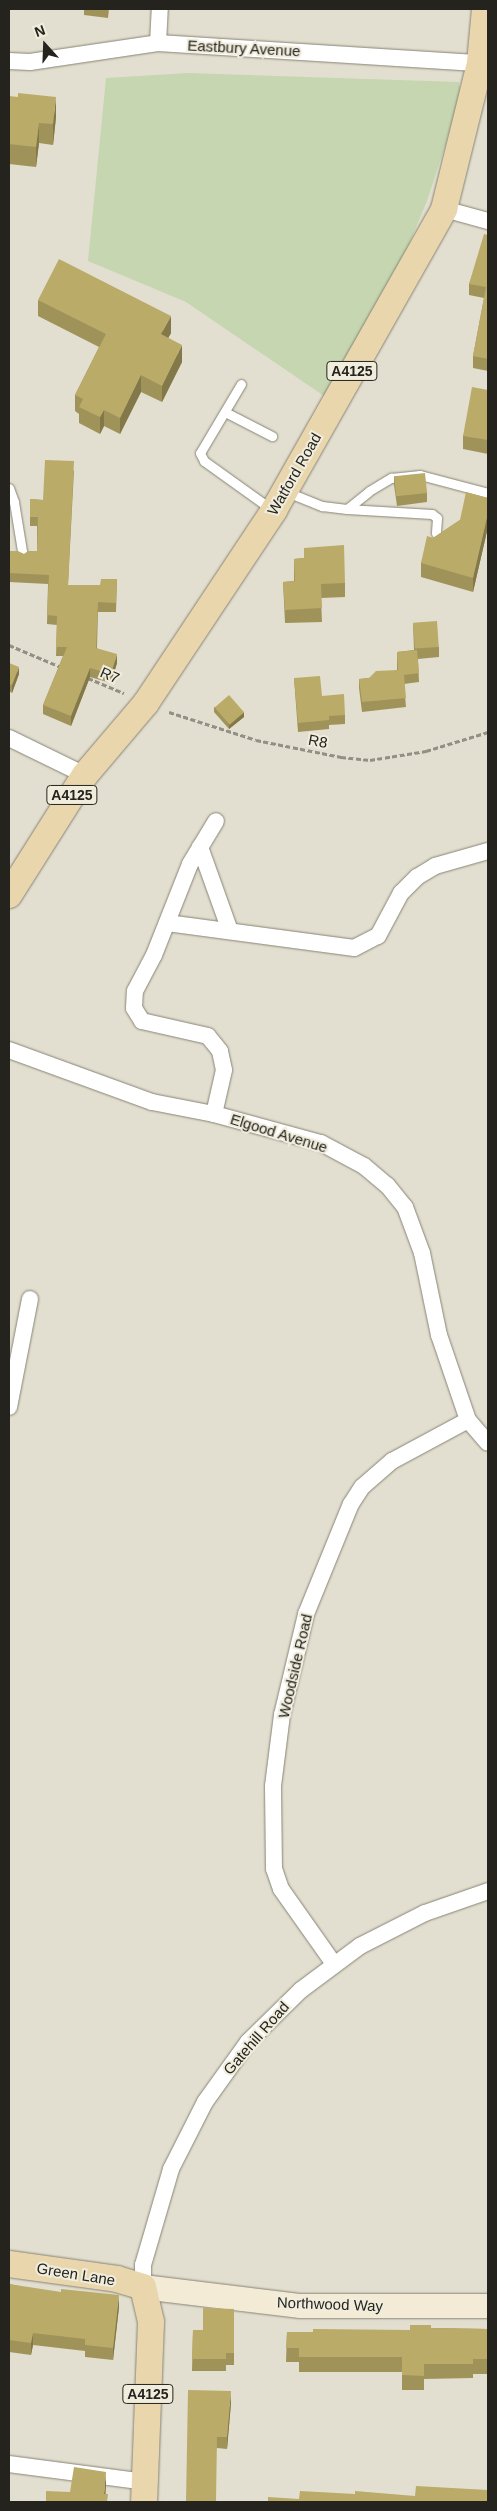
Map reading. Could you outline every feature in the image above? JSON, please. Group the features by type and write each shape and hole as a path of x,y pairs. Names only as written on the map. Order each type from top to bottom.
{"main road":[{"name":"Watford Road","path":"9,894 85,775 146,703 279,501 444,209 483,56 485,9"},
{"name":"Green Lane","path":"9,2264 117,2279 143,2287"},
{"name":"A4125","path":"143,2287 151,2322 144,2492"}],"street":[{"path":"158,43 160,9"},
{"name":"Eastbury Avenue","path":"9,61 30,62 158,43 483,56"},
{"path":"444,209 488,221"},
{"path":"9,738 85,775"},
{"path":"214,1114 224,1070 220,1051 208,1036 142,1021 134,1008 135,991 167,923 190,864 216,821"},
{"path":"200,847 230,931"},
{"path":"167,923 354,948 378,936 401,892 417,877 435,866 488,851"},
{"name":"Elgood Avenue","path":"9,1050 152,1102 214,1114 322,1143 364,1166 387,1185 405,1207 422,1253 438,1335 468,1420 488,1443"},
{"path":"9,1407 30,1298"},
{"name":"Woodside Road","path":"334,1964 280,1889 274,1869 273,1786 282,1715 306,1614 351,1504 362,1487 392,1461 468,1420"},
{"name":"Gatehill Road","path":"143,2287 143,2265 171,2169 205,2102 248,2042 274,2015 334,1964 392,1928 425,1913 488,1891"},
{"name":"Northwood Way","path":"143,2287 301,2306 488,2306"},
{"path":"9,2464 144,2492"}],"lane":[{"path":"241,384 200,454 204,461 279,501 309,503 347,509 432,514 437,518 436,533"},
{"path":"225,412 272,436"},
{"path":"347,509 391,478 420,475 488,493"},
{"path":"9,488 14,502 23,557"}],"path":[{"path":"9,645 64,668"},
{"name":"R7","path":"82,676 146,703"},
{"name":"R8","path":"146,703 256,740 341,757 370,760 426,751 488,732"}],"green space":[{"path":"188,73 459,82 461,97 427,201 374,328 324,396 186,302 88,261 106,78"}],"building":[{"path":"18,93 56,97 53,124 39,123 36,147 9,144 9,96 18,97"},
{"path":"484,234 488,235 488,359 473,356 486,287 469,284"},
{"path":"59,259 171,316 161,334 182,345 162,386 141,375 120,418 104,410 100,417 79,407 83,399 75,395 106,334 38,300"},
{"path":"472,387 488,390 488,440 463,436"},
{"path":"45,460 74,461 68,585 100,585 101,579 117,579 116,603 98,602 96,648 117,654 111,674 90,668 71,716 43,705 67,647 56,647 57,616 47,615 49,575 9,573 9,551 18,551 24,554 28,551 37,551 38,517 30,517 30,499 43,500"},
{"path":"425,473 427,493 396,496 394,476"},
{"path":"466,492 488,498 488,513 473,578 421,563 427,536 433,538 460,520"},
{"path":"344,545 345,583 321,584 322,608 285,610 283,582 295,581 294,559 304,558 304,548"},
{"path":"437,621 439,647 415,649 413,623"},
{"path":"417,650 419,673 404,675 406,698 362,702 359,679 369,678 376,671 398,670 397,652"},
{"path":"9,663 19,667 12,685 9,684"},
{"path":"320,676 322,696 344,694 345,715 329,716 329,720 298,723 294,678"},
{"path":"229,695 244,712 230,725 215,707"},
{"path":"9,2284 61,2292 61,2289 119,2295 113,2348 85,2345 85,2339 33,2333 31,2343 9,2340"},
{"path":"203,2308 234,2309 234,2353 226,2353 226,2359 192,2359 193,2330 203,2330"},
{"path":"410,2325 431,2325 431,2328 488,2329 488,2359 473,2359 473,2364 424,2364 424,2376 402,2375 402,2357 299,2357 299,2348 286,2348 287,2332 313,2332 313,2329 410,2330"},
{"path":"188,2390 231,2391 227,2437 217,2437 216,2502 186,2502"},
{"path":"74,2467 106,2472 104,2494 108,2494 107,2502 46,2502 46,2491 70,2492"},
{"path":"416,2486 488,2490 488,2502 268,2502 268,2497 299,2499 300,2491 355,2494 355,2491 415,2496"}]}
